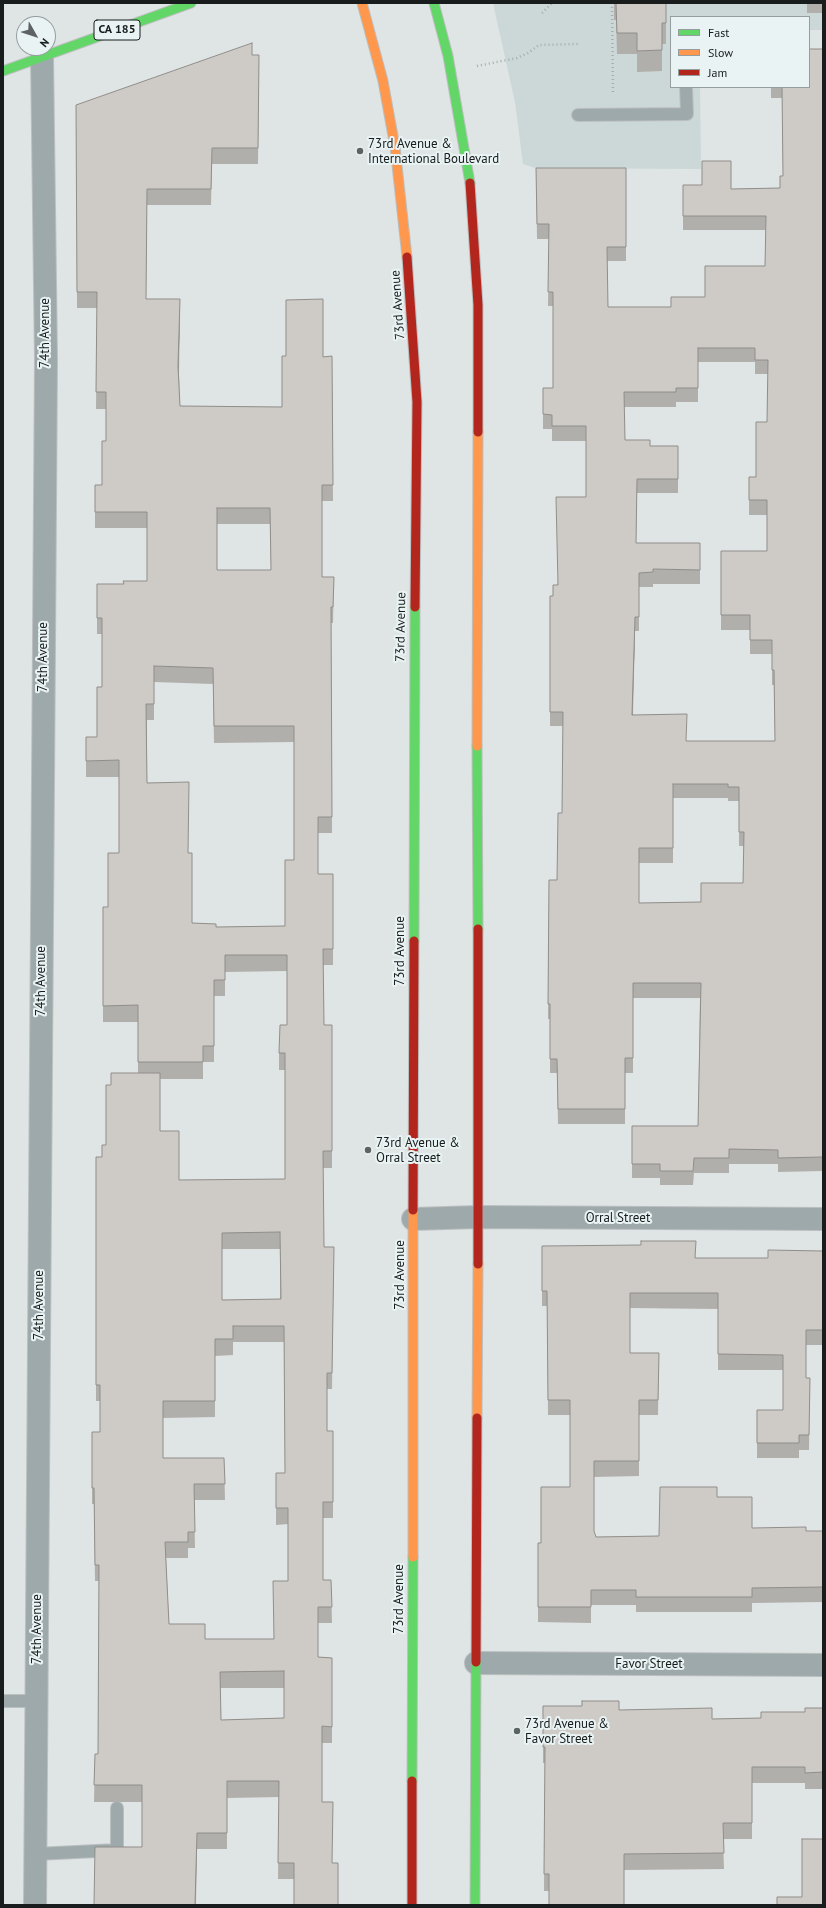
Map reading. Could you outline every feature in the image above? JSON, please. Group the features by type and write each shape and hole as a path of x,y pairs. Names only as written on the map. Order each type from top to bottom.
{"main road":[{"name":"CA 185","path":"56,51 172,6 191,3"},
{"name":"73rd Avenue","path":"362,3 383,81 395,147 405,230 417,402 414,651 412,1905"},
{"path":"434,3 451,71 470,185 478,305 478,1217 475,1905"},
{"name":"CA 185","path":"3,70 42,56"}],"street":[{"name":"74th Avenue","path":"35,1905 44,394 46,360 42,56"},
{"name":"Orral Street","path":"413,1219 478,1217 823,1219"},
{"name":"Favor Street","path":"476,1663 823,1665"}],"lane":[{"path":"578,115 687,114 686,88"},
{"path":"3,1701 36,1701"},
{"path":"36,1854 117,1850 116,1808"}],"path":[{"path":"542,13 552,3"},
{"path":"612,3 613,115"},
{"path":"451,71 517,58 540,45 578,44"}],"shaded area":[{"path":"493,3 823,3 823,30 810,30 810,16 670,16 670,88 700,88 701,169 535,168 523,164 515,102"}],"building":[{"path":"616,3 666,3 666,23 662,23 662,50 637,51 637,33 617,33"},
{"path":"252,43 252,55 259,55 258,148 212,148 211,189 147,189 146,299 180,299 178,366 180,406 282,407 282,356 286,356 286,300 323,299 323,357 332,356 333,485 322,485 322,577 334,577 333,607 331,607 332,817 318,817 318,874 333,874 333,949 323,949 324,1025 332,1025 332,1151 323,1151 324,1247 334,1247 332,1373 327,1373 327,1431 333,1431 333,1502 323,1502 323,1580 331,1580 332,1607 318,1607 318,1657 332,1658 332,1727 322,1726 322,1802 333,1802 332,1863 338,1863 338,1905 294,1905 294,1863 278,1863 279,1781 227,1781 227,1833 197,1833 195,1905 94,1905 95,1847 142,1847 142,1785 94,1785 95,1754 98,1754 99,1565 95,1565 94,1488 92,1488 92,1432 100,1432 100,1385 96,1385 96,1157 102,1157 102,1145 106,1145 106,1085 111,1085 111,1073 160,1073 160,1131 179,1131 179,1180 285,1179 285,1053 279,1053 280,1025 287,1025 287,955 225,955 225,980 214,980 214,1046 203,1046 203,1062 138,1062 138,1005 103,1006 103,907 108,907 108,853 119,853 119,760 86,761 86,737 97,737 97,687 102,687 102,618 97,618 97,584 124,584 123,581 147,581 147,512 95,512 95,485 102,485 102,441 106,441 106,392 96,392 97,292 77,292 76,105","holes":["217,508 270,508 271,570 217,570","154,666 213,668 214,726 294,726 294,860 285,860 285,926 216,927 216,924 192,923 192,853 188,853 189,782 147,783 146,704 154,704","280,1232 281,1299 222,1300 222,1233","233,1326 284,1326 285,1473 276,1473 276,1508 288,1508 288,1581 273,1581 274,1639 205,1639 205,1624 169,1624 165,1542 188,1542 188,1532 195,1532 194,1484 225,1484 224,1458 163,1458 163,1401 215,1401 215,1339 233,1339","284,1671 284,1718 221,1720 220,1672"]},
{"path":"810,49 823,49 823,1157 778,1158 778,1150 729,1149 729,1158 694,1158 693,1171 660,1171 660,1164 632,1164 632,1126 698,1126 701,983 633,983 633,1058 625,1058 625,1109 558,1109 557,1059 550,1059 550,1004 548,1004 549,880 557,880 558,813 562,813 563,712 550,712 550,596 553,596 553,585 558,585 556,497 586,497 586,426 552,426 552,415 543,414 543,388 553,388 553,292 548,292 549,224 537,224 536,168 626,168 626,247 607,247 608,307 671,307 671,297 705,297 705,266 765,266 766,216 683,216 683,185 702,185 702,161 731,161 731,189 780,188 780,176 783,176 782,88 810,88","holes":["698,348 755,348 755,360 768,360 767,422 756,422 756,477 749,477 749,500 767,500 767,551 721,551 721,615 750,615 750,640 772,640 775,741 686,741 687,714 632,715 635,617 639,617 639,573 653,572 653,569 700,570 700,543 636,543 637,479 678,479 678,446 650,446 650,440 625,440 624,392 676,392 676,388 698,388","673,784 728,784 728,787 739,787 739,832 744,832 743,883 701,883 701,902 639,903 639,848 673,848"]},
{"path":"641,1241 696,1241 695,1258 768,1258 768,1250 823,1251 823,1330 806,1330 806,1378 810,1378 809,1435 799,1435 799,1443 757,1443 757,1410 783,1410 783,1355 718,1354 718,1293 630,1293 630,1353 659,1353 658,1400 639,1400 639,1461 594,1461 594,1531 596,1537 659,1536 660,1487 717,1487 717,1497 752,1497 752,1528 806,1527 806,1531 823,1531 823,1587 752,1588 752,1597 636,1597 636,1590 591,1590 591,1607 538,1607 538,1543 541,1543 541,1487 570,1487 570,1400 548,1400 547,1291 542,1291 542,1246 641,1245"},
{"path":"582,1701 619,1701 619,1710 712,1708 712,1719 761,1718 761,1712 805,1712 805,1708 823,1708 823,1772 805,1773 805,1767 752,1767 752,1823 723,1823 724,1853 624,1854 624,1905 549,1905 549,1874 544,1874 545,1747 543,1747 543,1706 582,1706"},
{"path":"802,1839 823,1839 823,1905 777,1905 777,1897 802,1897"}],"traffic: fast":[{"path":"3,71 191,3"},
{"path":"434,3 448,56 470,183"},
{"path":"414,941 415,607"},
{"path":"477,746 478,929"},
{"path":"412,1781 413,1557"},
{"path":"475,1905 476,1662"}],"traffic: slow":[{"path":"362,3 383,81 395,147 407,257"},
{"path":"477,746 478,432"},
{"path":"413,1210 413,1557"},
{"path":"477,1418 478,1264"}],"traffic: jam":[{"path":"470,183 478,305 478,432"},
{"path":"407,257 417,402 415,607"},
{"path":"478,929 478,1264"},
{"path":"413,1210 414,941"},
{"path":"476,1662 477,1418"},
{"path":"412,1781 412,1905"}],"place":[{"name":"73rd Avenue & International Boulevard","path":"360,151"},
{"name":"73rd Avenue & Orral Street","path":"368,1150"},
{"name":"73rd Avenue & Favor Street","path":"517,1731"}]}
